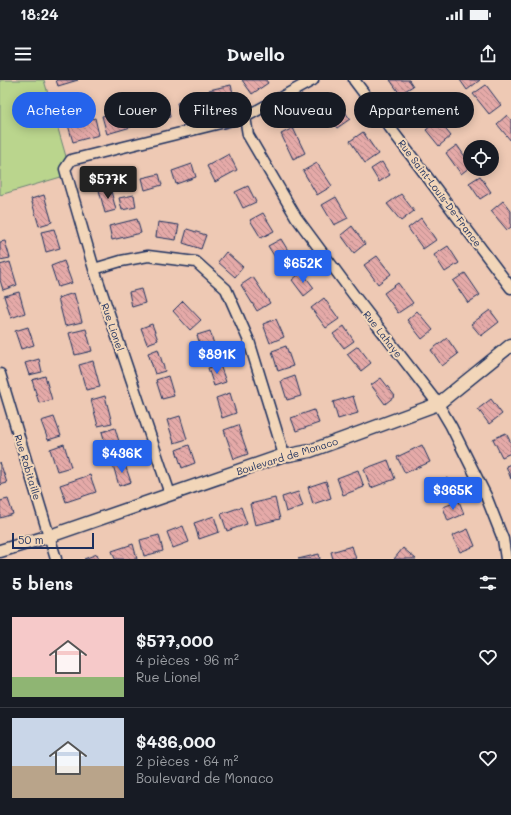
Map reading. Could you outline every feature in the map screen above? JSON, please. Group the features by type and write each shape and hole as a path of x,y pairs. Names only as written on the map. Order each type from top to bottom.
{"street":[{"path":"252,114 313,80"},
{"name":"Rue Saint-Louis-De-France","path":"354,80 511,288"},
{"name":"Rue Lionel","path":"170,494 94,269 65,169 71,160 201,128"},
{"name":"Rue Lahaye","path":"247,128 248,135 296,217 438,404 451,426 486,496 503,539 506,559"},
{"path":"94,269 121,261 148,256 196,262 226,289 249,341 284,455"},
{"name":"Boulevard de Monaco","path":"0,551 50,536 284,455 310,451 438,404 511,345"},
{"name":"Rue Robitaille","path":"0,374 4,401 50,536 56,559"}],"green space":[{"path":"0,80 44,80 47,92 12,92 12,128 58,128 71,174 0,195"}],"building":[{"path":"56,80 78,80 58,86"},
{"path":"242,80 266,80 268,83 252,94"},
{"path":"390,80 409,80 413,86 403,92 399,92"},
{"path":"460,80 480,80 467,90"},
{"path":"231,85 233,92 209,92 209,90"},
{"path":"486,85 501,105 489,114 474,93"},
{"path":"346,113 350,119 346,122"},
{"path":"507,115 511,120 511,141 497,124"},
{"path":"96,122 99,135 73,142 69,128 96,128"},
{"path":"105,128 128,128 107,134"},
{"path":"293,128 305,153 293,159 281,134"},
{"path":"428,128 444,128 451,136 439,146 426,130"},
{"path":"363,132 378,154 365,163 350,141"},
{"path":"457,145 463,154 463,172 461,174 446,153"},
{"path":"229,154 237,170 215,182 207,166"},
{"path":"382,162 390,175 379,182 371,169"},
{"path":"317,163 332,186 317,195 303,171"},
{"path":"192,164 196,177 176,184 172,171"},
{"path":"159,174 162,185 145,190 142,178"},
{"path":"480,176 491,192 480,199 469,183"},
{"path":"248,186 256,202 243,208 235,192"},
{"path":"110,187 116,210 105,213 99,190"},
{"path":"401,194 414,211 401,221 387,204"},
{"path":"44,195 52,222 39,226 31,199"},
{"path":"134,195 136,207 122,210 119,198"},
{"path":"336,197 348,218 334,225 322,205"},
{"path":"503,201 511,211 511,227 507,230 491,211"},
{"path":"263,213 274,231 261,238 250,220"},
{"path":"421,218 436,240 423,249 408,228"},
{"path":"137,219 141,233 112,240 109,226"},
{"path":"158,222 179,225 176,240 156,237"},
{"path":"352,226 365,244 354,253 341,235"},
{"path":"54,229 60,248 46,252 41,232"},
{"path":"187,229 206,235 201,249 183,243"},
{"path":"281,239 295,262 283,270 268,246"},
{"path":"5,241 10,258 0,260 0,242"},
{"path":"448,246 459,263 445,272 434,255"},
{"path":"226,252 243,267 235,277 218,262"},
{"path":"377,256 391,274 378,284 364,265"},
{"path":"64,261 72,283 58,287 51,266"},
{"path":"10,262 17,285 3,290 0,280 0,265"},
{"path":"302,272 314,288 304,296 292,280"},
{"path":"465,273 480,295 468,303 453,281"},
{"path":"253,277 270,303 257,311 241,285"},
{"path":"398,283 413,303 398,313 384,293"},
{"path":"141,289 145,303 132,307 129,292"},
{"path":"19,292 25,313 11,318 4,296"},
{"path":"74,293 82,322 65,326 58,298"},
{"path":"324,298 339,319 326,328 311,308"},
{"path":"183,301 201,320 190,330 173,311"},
{"path":"490,310 499,322 481,336 471,324"},
{"path":"417,311 433,330 422,339 407,320"},
{"path":"276,319 284,337 270,343 263,324"},
{"path":"152,324 158,340 147,344 141,328"},
{"path":"344,326 354,341 344,348 333,334"},
{"path":"28,327 34,345 21,349 15,331"},
{"path":"86,329 92,351 75,355 69,333"},
{"path":"210,331 217,354 204,358 197,335"},
{"path":"447,338 458,354 442,366 431,350"},
{"path":"286,346 293,366 278,371 272,351"},
{"path":"358,346 371,363 361,371 347,354"},
{"path":"158,349 165,371 155,374 148,353"},
{"path":"39,359 42,372 29,375 25,363"},
{"path":"93,361 100,387 86,390 79,365"},
{"path":"220,365 226,382 214,386 208,368"},
{"path":"45,376 52,400 39,403 32,380"},
{"path":"168,376 174,396 162,399 156,380"},
{"path":"295,376 301,396 287,400 281,381"},
{"path":"381,378 395,396 385,404 371,385"},
{"path":"230,393 236,413 222,418 216,398"},
{"path":"105,396 112,423 98,426 91,400"},
{"path":"353,396 358,413 338,419 333,402"},
{"path":"491,399 502,414 489,424 478,409"},
{"path":"314,410 319,423 296,431 291,418"},
{"path":"180,416 187,439 174,443 167,420"},
{"path":"54,417 61,436 48,440 41,421"},
{"path":"238,425 248,454 234,459 224,430"},
{"path":"115,428 123,455 110,459 102,432"},
{"path":"506,433 511,443 511,453 502,457 493,439"},
{"path":"64,444 71,467 57,471 50,449"},
{"path":"189,445 195,463 182,468 176,450"},
{"path":"422,445 430,462 405,473 397,457"},
{"path":"388,460 395,479 371,488 364,469"},
{"path":"0,462 7,483 0,485"},
{"path":"124,462 131,482 119,486 113,465"},
{"path":"511,464 511,479 506,466"},
{"path":"358,470 364,487 343,495 337,478"},
{"path":"90,475 96,492 66,502 60,485"},
{"path":"447,478 452,489 438,496 433,486"},
{"path":"326,481 331,498 313,504 308,487"},
{"path":"298,492 303,506 286,512 282,497"},
{"path":"275,498 280,519 255,525 250,504"},
{"path":"8,499 13,514 0,518 0,501"},
{"path":"459,501 464,514 448,521 443,507"},
{"path":"241,507 247,524 227,531 221,514"},
{"path":"214,516 219,532 199,539 194,523"},
{"path":"183,526 189,542 173,548 167,532"},
{"path":"468,529 475,546 460,552 452,536"},
{"path":"159,535 163,551 144,556 140,540"},
{"path":"133,544 137,559 115,559 112,551"},
{"path":"352,546 356,559 333,559 331,552"},
{"path":"403,548 416,559 394,559"},
{"path":"97,554 99,559 84,559"},
{"path":"319,554 320,559 298,559"}]}
